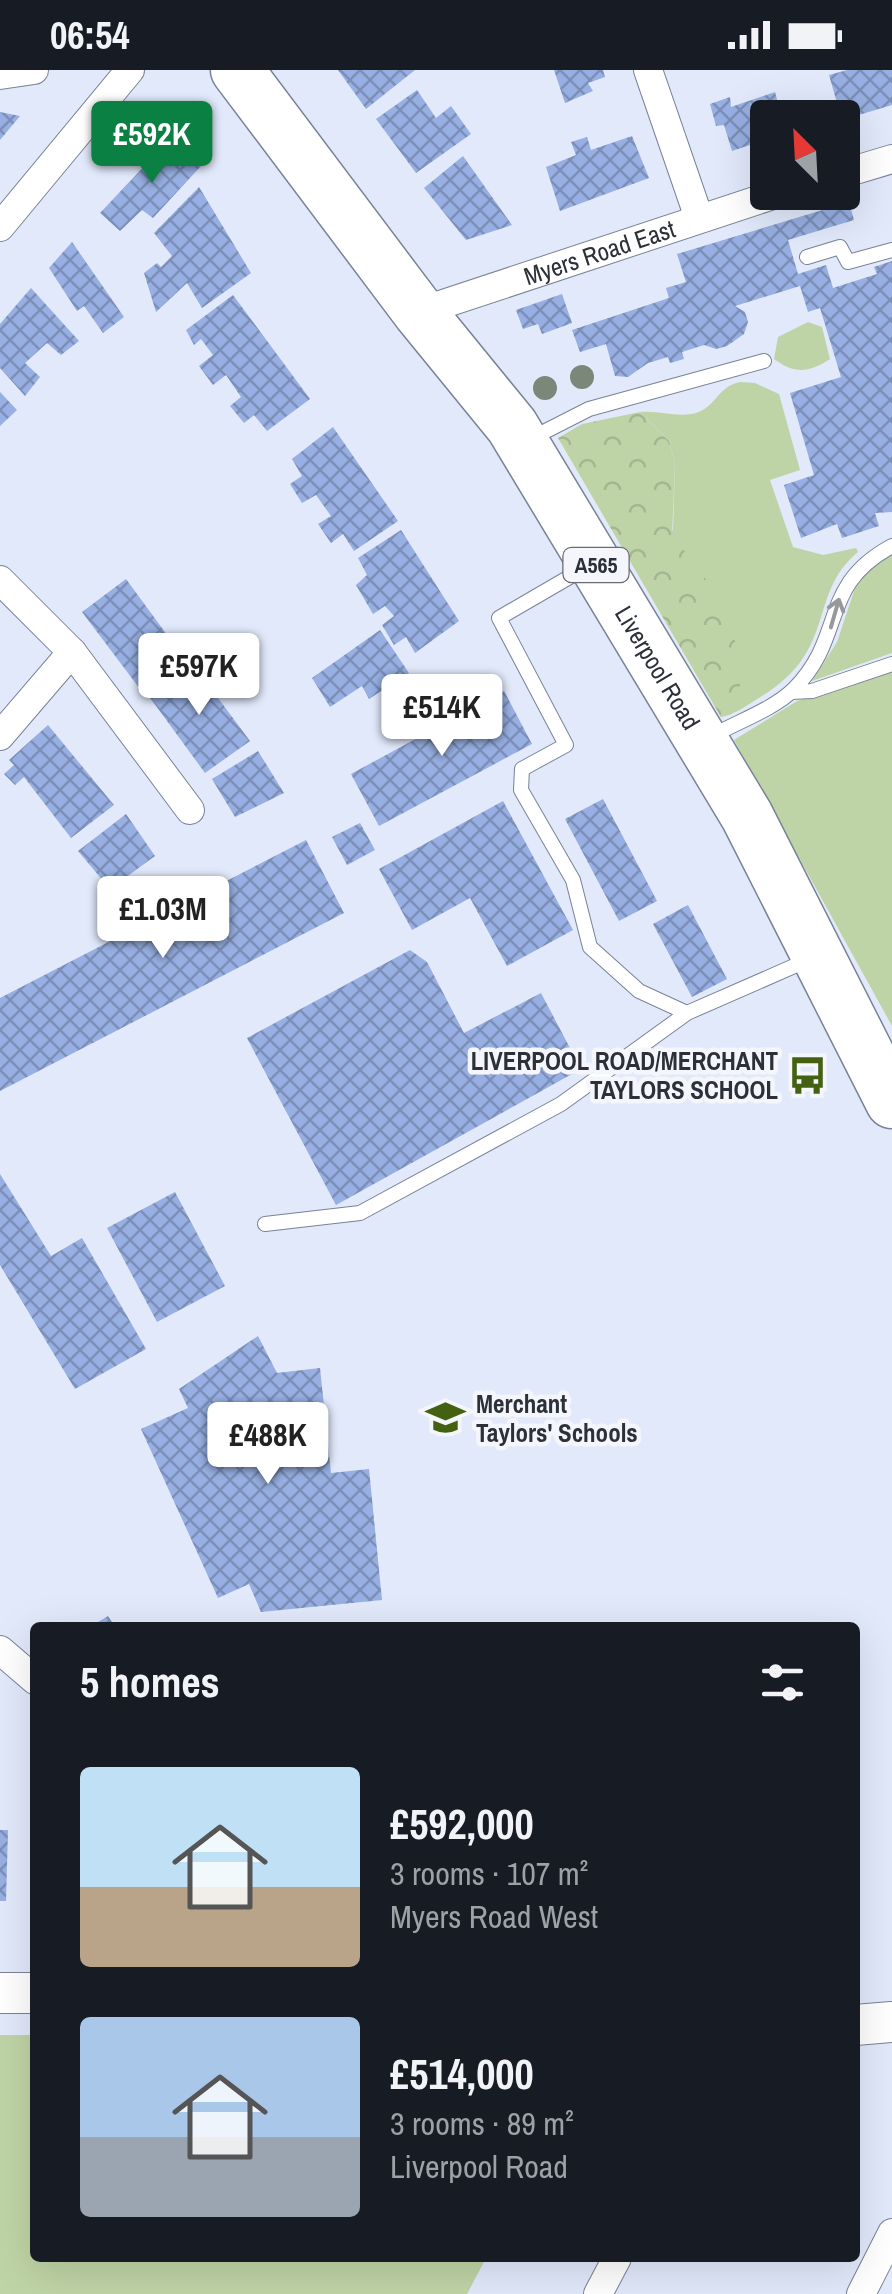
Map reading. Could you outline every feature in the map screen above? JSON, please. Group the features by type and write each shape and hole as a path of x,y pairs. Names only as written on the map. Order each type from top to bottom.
{"highway":[{"name":"Liverpool Road","path":"237,70 523,444 747,816 892,1102"}],"street":[{"path":"0,74 34,70"},
{"path":"0,227 130,70"},
{"path":"648,70 699,218"},
{"path":"860,169 892,159"},
{"name":"Myers Road East","path":"419,312 750,202"},
{"path":"0,580 72,652 190,810"},
{"path":"0,736 72,652"},
{"path":"0,1650 30,1676"},
{"path":"0,1992 30,1993"},
{"path":"860,2024 892,2022"},
{"path":"861,2294 892,2232"},
{"path":"598,2294 614,2262"}],"lane":[{"path":"807,257 840,247 848,262 892,250"},
{"path":"523,444 549,426 589,409 764,361"},
{"path":"702,742 792,692 826,646 850,576 892,546"},
{"path":"594,562 499,618 566,744 522,770 521,790 573,880 590,948 639,991 687,1013"},
{"path":"792,692 812,691 892,664"},
{"path":"265,1224 360,1213 561,1104 687,1013 818,956"}],"green space":[{"path":"808,322 822,327 830,359 802,370 774,359 778,337"},
{"path":"740,382 755,383 779,394 800,470 770,480 793,547 823,555 856,548 858,552 832,586 802,660 762,696 721,717 627,552 673,530 675,463 669,441 640,412 696,413"},
{"path":"640,412 669,441 675,463 672,537 716,596 736,644 739,691 732,714 721,717 558,438 582,424"},
{"path":"892,553 892,653 812,681 837,642 859,576"},
{"path":"892,670 892,1026 734,740 797,701"},
{"path":"0,2035 30,2035 30,2262 484,2262 467,2294 0,2294"}],"building":[{"path":"338,70 415,70 366,109"},
{"path":"554,70 603,70 605,77 588,83 593,91 565,103"},
{"path":"847,70 892,70 892,105 860,115 860,100 836,100 829,75"},
{"path":"417,90 436,118 451,106 471,134 416,173 376,119"},
{"path":"775,92 777,100 752,100"},
{"path":"730,97 731,107 750,101 750,145 732,151 724,125 716,126 710,104"},
{"path":"0,112 20,116 0,140"},
{"path":"632,136 649,178 560,211 546,167 576,155 571,142 587,137 591,150"},
{"path":"169,140 201,166 153,218 142,210 120,231 100,213"},
{"path":"463,156 512,225 466,240 424,188"},
{"path":"199,187 251,273 202,308 187,283 156,312 144,273 157,263 161,267 172,256 154,233"},
{"path":"823,210 851,210 854,220 788,240 798,274 826,265 833,288 877,274 874,267 892,261 892,512 875,513 879,526 842,538 837,524 801,538 784,485 814,475 790,393 841,377 820,308 808,312 800,286 735,306 745,312 748,322 744,334 727,346 716,349 704,345 682,352 684,359 670,363 668,357 648,363 628,377 615,376 606,344 580,352 572,330 669,298 666,288 686,282 677,254"},
{"path":"72,242 124,317 103,333 84,306 77,311 49,268"},
{"path":"31,288 79,341 61,355 47,343 25,363 40,377 25,396 0,368 0,324"},
{"path":"562,294 572,323 542,334 538,324 523,329 516,310"},
{"path":"233,295 310,399 267,431 254,415 244,423 230,406 241,397 226,375 213,385 199,366 213,355 201,339 194,345 186,330"},
{"path":"0,392 17,410 0,426"},
{"path":"333,427 398,521 354,551 343,534 331,543 318,524 331,516 316,495 302,503 290,484 302,476 292,459"},
{"path":"401,530 459,621 415,653 406,637 394,645 382,625 394,616 385,606 373,614 356,585 367,575 358,558"},
{"path":"126,579 184,658 140,689 82,612"},
{"path":"380,630 409,673 369,699 362,686 330,707 312,678"},
{"path":"192,663 250,741 205,773 148,695"},
{"path":"504,691 532,744 379,826 351,774"},
{"path":"48,725 114,805 71,838 24,777 15,785 4,774 14,765 9,760"},
{"path":"258,751 284,793 235,817 212,779"},
{"path":"603,799 657,901 619,921 565,819"},
{"path":"503,801 573,930 507,966 470,898 412,930 379,869"},
{"path":"126,814 155,856 110,889 78,851"},
{"path":"360,823 375,850 347,865 332,837"},
{"path":"306,840 344,913 0,1091 0,998"},
{"path":"688,905 727,979 692,997 653,924"},
{"path":"410,950 427,962 464,1033 541,993 581,1069 336,1205 247,1038"},
{"path":"0,1174 51,1256 82,1238 146,1349 75,1389 0,1265"},
{"path":"175,1192 225,1286 157,1322 107,1228"},
{"path":"258,1336 277,1373 320,1368 331,1473 369,1469 382,1600 261,1612 249,1584 218,1598 141,1429 188,1408 179,1389"},
{"path":"0,1830 8,1830 6,1901 0,1901"}],"place":[{"name":"LIVERPOOL ROAD/MERCHANT TAYLORS SCHOOL","path":"808,1075"},
{"name":"Merchant Taylors' Schools","path":"446,1418"}]}
